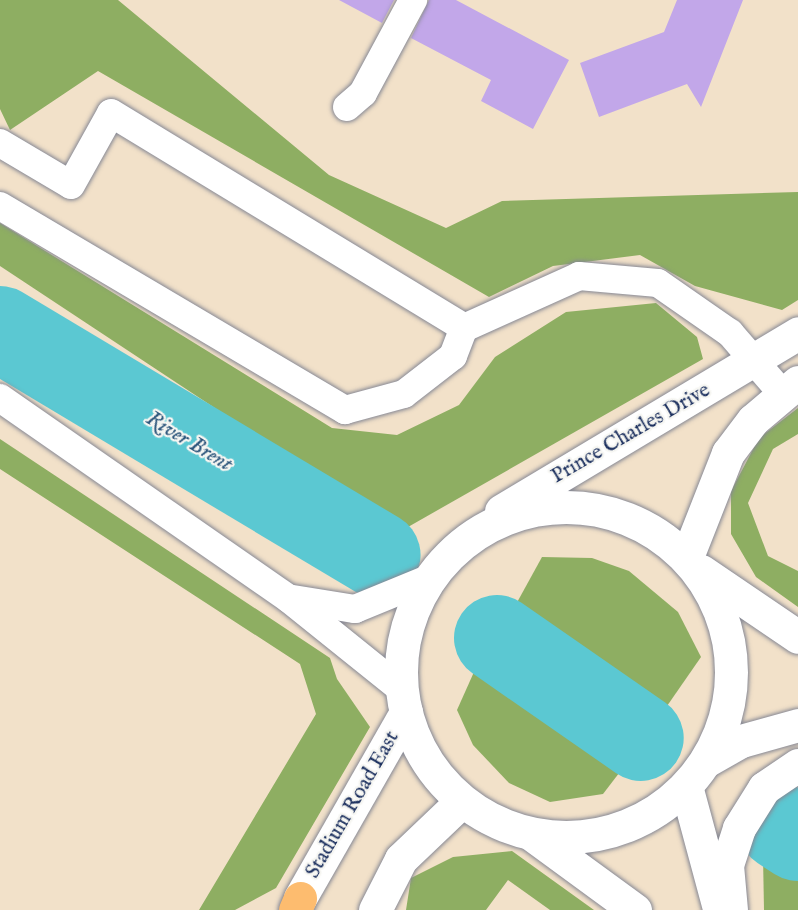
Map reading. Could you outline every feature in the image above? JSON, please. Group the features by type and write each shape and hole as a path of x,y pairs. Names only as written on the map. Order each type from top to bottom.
{"street":[{"name":"Prince Charles Drive","path":"466,539 548,480 654,424 798,333"},
{"path":"720,910 700,852 696,774 727,714 732,663 721,613 692,563 728,453 790,388"},
{"path":"798,637 692,563 658,533 612,512 561,505 511,515 466,539 428,579 411,614 401,651 403,701 426,761 462,801 495,821 531,834 573,838 615,830 654,813 696,774 741,741 798,725"},
{"name":"Stadium Road East","path":"293,906 403,701"},
{"path":"731,910 727,865 739,828 764,788 798,765"},
{"path":"375,910 401,859 462,801"},
{"path":"531,834 635,910"}],"lane":[{"path":"346,107 363,93 413,0"},
{"path":"0,143 71,185 111,113 464,328"},
{"path":"0,206 345,410 404,394 453,356 464,328 579,276 658,284 730,333 753,362 790,388"},
{"path":"0,398 288,598 403,701"},
{"path":"288,598 355,609 428,579"}],"green space":[{"path":"0,0 118,0 329,175 446,228 502,201 798,192 798,300 782,310 695,286 640,255 553,266 489,297 98,71 10,130 0,109"},
{"path":"0,223 332,428 397,435 459,405 495,357 566,312 656,303 697,337 703,359 401,531 0,266"},
{"path":"798,408 798,434 773,449 748,503 768,556 798,571 798,607 756,577 731,534 731,491 759,438"},
{"path":"0,439 330,658 337,679 370,727 276,888 235,910 199,910 316,714 300,664 0,469"},
{"path":"542,557 592,558 629,571 678,612 701,657 658,719 509,617"},
{"path":"478,663 626,764 603,794 550,802 509,783 473,745 457,710"},
{"path":"512,851 594,910 550,910 508,880 486,910 406,910 411,878 453,857"},
{"path":"763,856 798,879 798,910 764,910"}],"building":[{"path":"339,0 394,0 382,23"},
{"path":"429,0 456,0 569,60 533,129 481,101 491,80 411,38"},
{"path":"677,0 743,0 701,107 687,84 599,117 580,63 664,32"}],"waterway":[{"name":"River Brent","path":"0,329 378,555"},
{"name":"River Brent","path":"497,638 641,738"},
{"name":"River Brent","path":"781,827 798,838"}]}
